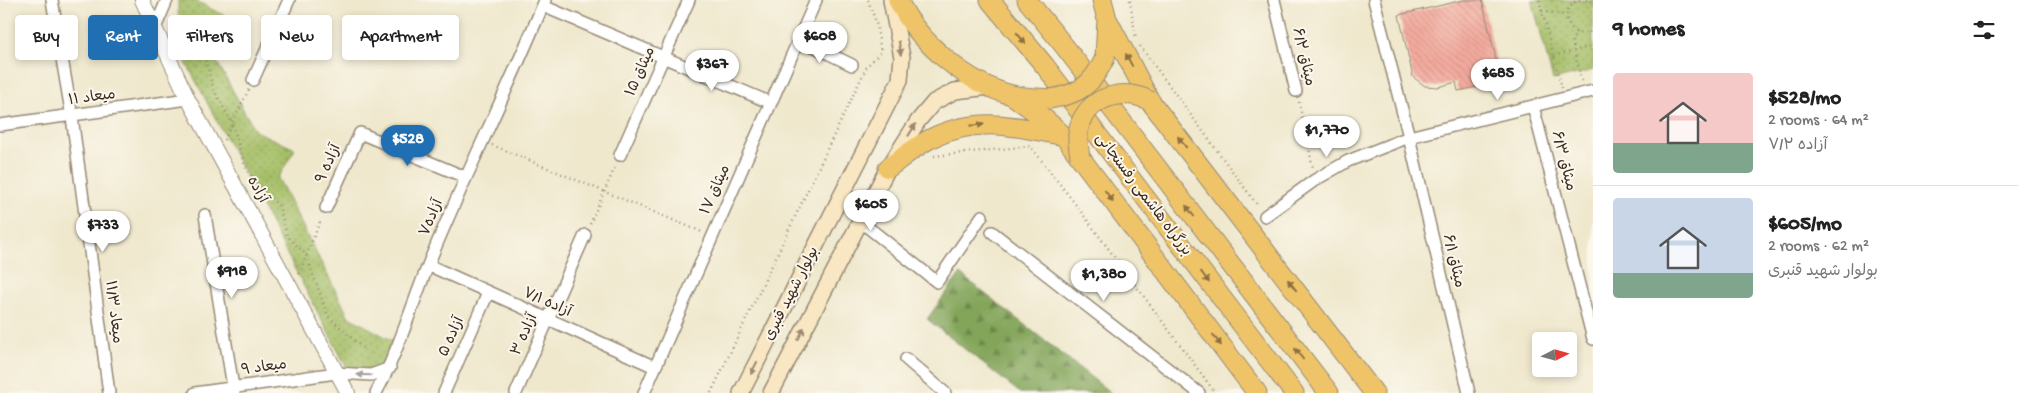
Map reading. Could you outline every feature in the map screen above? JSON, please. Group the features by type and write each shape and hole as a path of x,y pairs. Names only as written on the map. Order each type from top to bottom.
{"highway":[{"path":"898,0 903,11 925,40 971,77 1012,96 1050,99 1068,96 1085,88 1097,74 1105,58 1107,19"},
{"name":"بزرگراه هاشمی رفسنجانی","path":"990,0 1044,66 1294,393"},
{"name":"بزرگراه هاشمی رفسنجانی","path":"1027,0 1066,47 1329,393"},
{"path":"1102,0 1107,19 1150,101 1374,393"},
{"path":"1080,157 1077,140 1080,123 1090,108 1104,98 1123,93 1142,97 1150,101"},
{"name":"بزرگراه هاشمی رفسنجانی","path":"1012,96 1046,120 1064,136 1257,393"},
{"path":"888,168 931,138 955,128 972,125 1012,125 1064,136"}],"main road":[{"name":"بولوار شهید قنبری","path":"743,393 892,100 900,80 902,57 891,0"},
{"name":"بولوار شهید قنبری","path":"771,393 888,168 918,121 934,102 956,91 990,87"}],"street":[{"name":"میعاد ۱۱/۳","path":"52,0 72,117 108,393"},
{"name":"آزاده","path":"142,0 150,15"},
{"path":"158,21 167,0"},
{"path":"253,80 288,0"},
{"name":"میثاق ۱۵","path":"620,155 689,0"},
{"name":"میثاق ۱۷","path":"644,393 816,0"},
{"name":"میثاق ۶/۲","path":"1274,0 1296,91"},
{"name":"میثاق ۶/۱","path":"1374,0 1469,393"},
{"path":"544,3 771,103"},
{"name":"آزاده۷","path":"376,393 390,368 428,266 544,3"},
{"name":"آزاده","path":"158,31 188,99 348,393"},
{"path":"799,39 852,65"},
{"path":"1265,216 1315,180 1348,161 1408,137 1589,92"},
{"name":"میعاد ۱۱","path":"0,125 72,117 188,99"},
{"name":"میثاق ۶/۳","path":"1533,106 1593,339"},
{"name":"آزاده ۹","path":"326,208 360,133 466,177"},
{"path":"205,215 233,390"},
{"path":"860,221 937,282 982,216"},
{"path":"992,232 1199,393"},
{"name":"آزاده ۳","path":"516,393 585,235"},
{"name":"آزاده ۷/۱","path":"428,266 655,367"},
{"name":"آزاده ۵","path":"444,393 488,293"},
{"path":"906,359 945,393"},
{"name":"میعاد ۹","path":"195,393 233,390 336,373 371,376 390,368"}],"path":[{"path":"711,393 867,66 881,52 876,22 868,0"},
{"path":"1130,0 1136,41 1265,216"},
{"path":"1539,0 1565,98"},
{"path":"1570,0 1571,4 1566,15 1569,26 1576,32 1584,34 1593,30"},
{"path":"1571,4 1580,0"},
{"path":"1586,0 1593,2"},
{"path":"1542,11 1566,15"},
{"path":"1576,32 1572,42 1589,92"},
{"path":"1554,56 1593,46"},
{"path":"205,60 214,90 232,123 246,169 262,190 279,206 287,236 306,254 328,316 365,350"},
{"path":"218,153 253,80"},
{"name":"میثاق ۶/۲","path":"1296,91 1315,180"},
{"path":"483,141 713,236"},
{"path":"930,156 1030,146 1214,391 1213,393"},
{"path":"585,235 620,155"},
{"path":"292,289 326,208"}],"green space":[{"path":"178,0 194,0 223,15 178,15"},
{"path":"1532,0 1593,0 1593,70 1553,80"},
{"path":"185,60 216,60 255,131 295,149 278,178 349,317 393,341 380,368 365,372 347,368"},
{"path":"960,274 1111,393 1020,393 927,319"}],"building":[{"path":"1464,0 1482,0 1499,72 1478,77 1481,86 1458,91 1456,82 1438,87 1425,86 1413,77 1399,15"}]}
